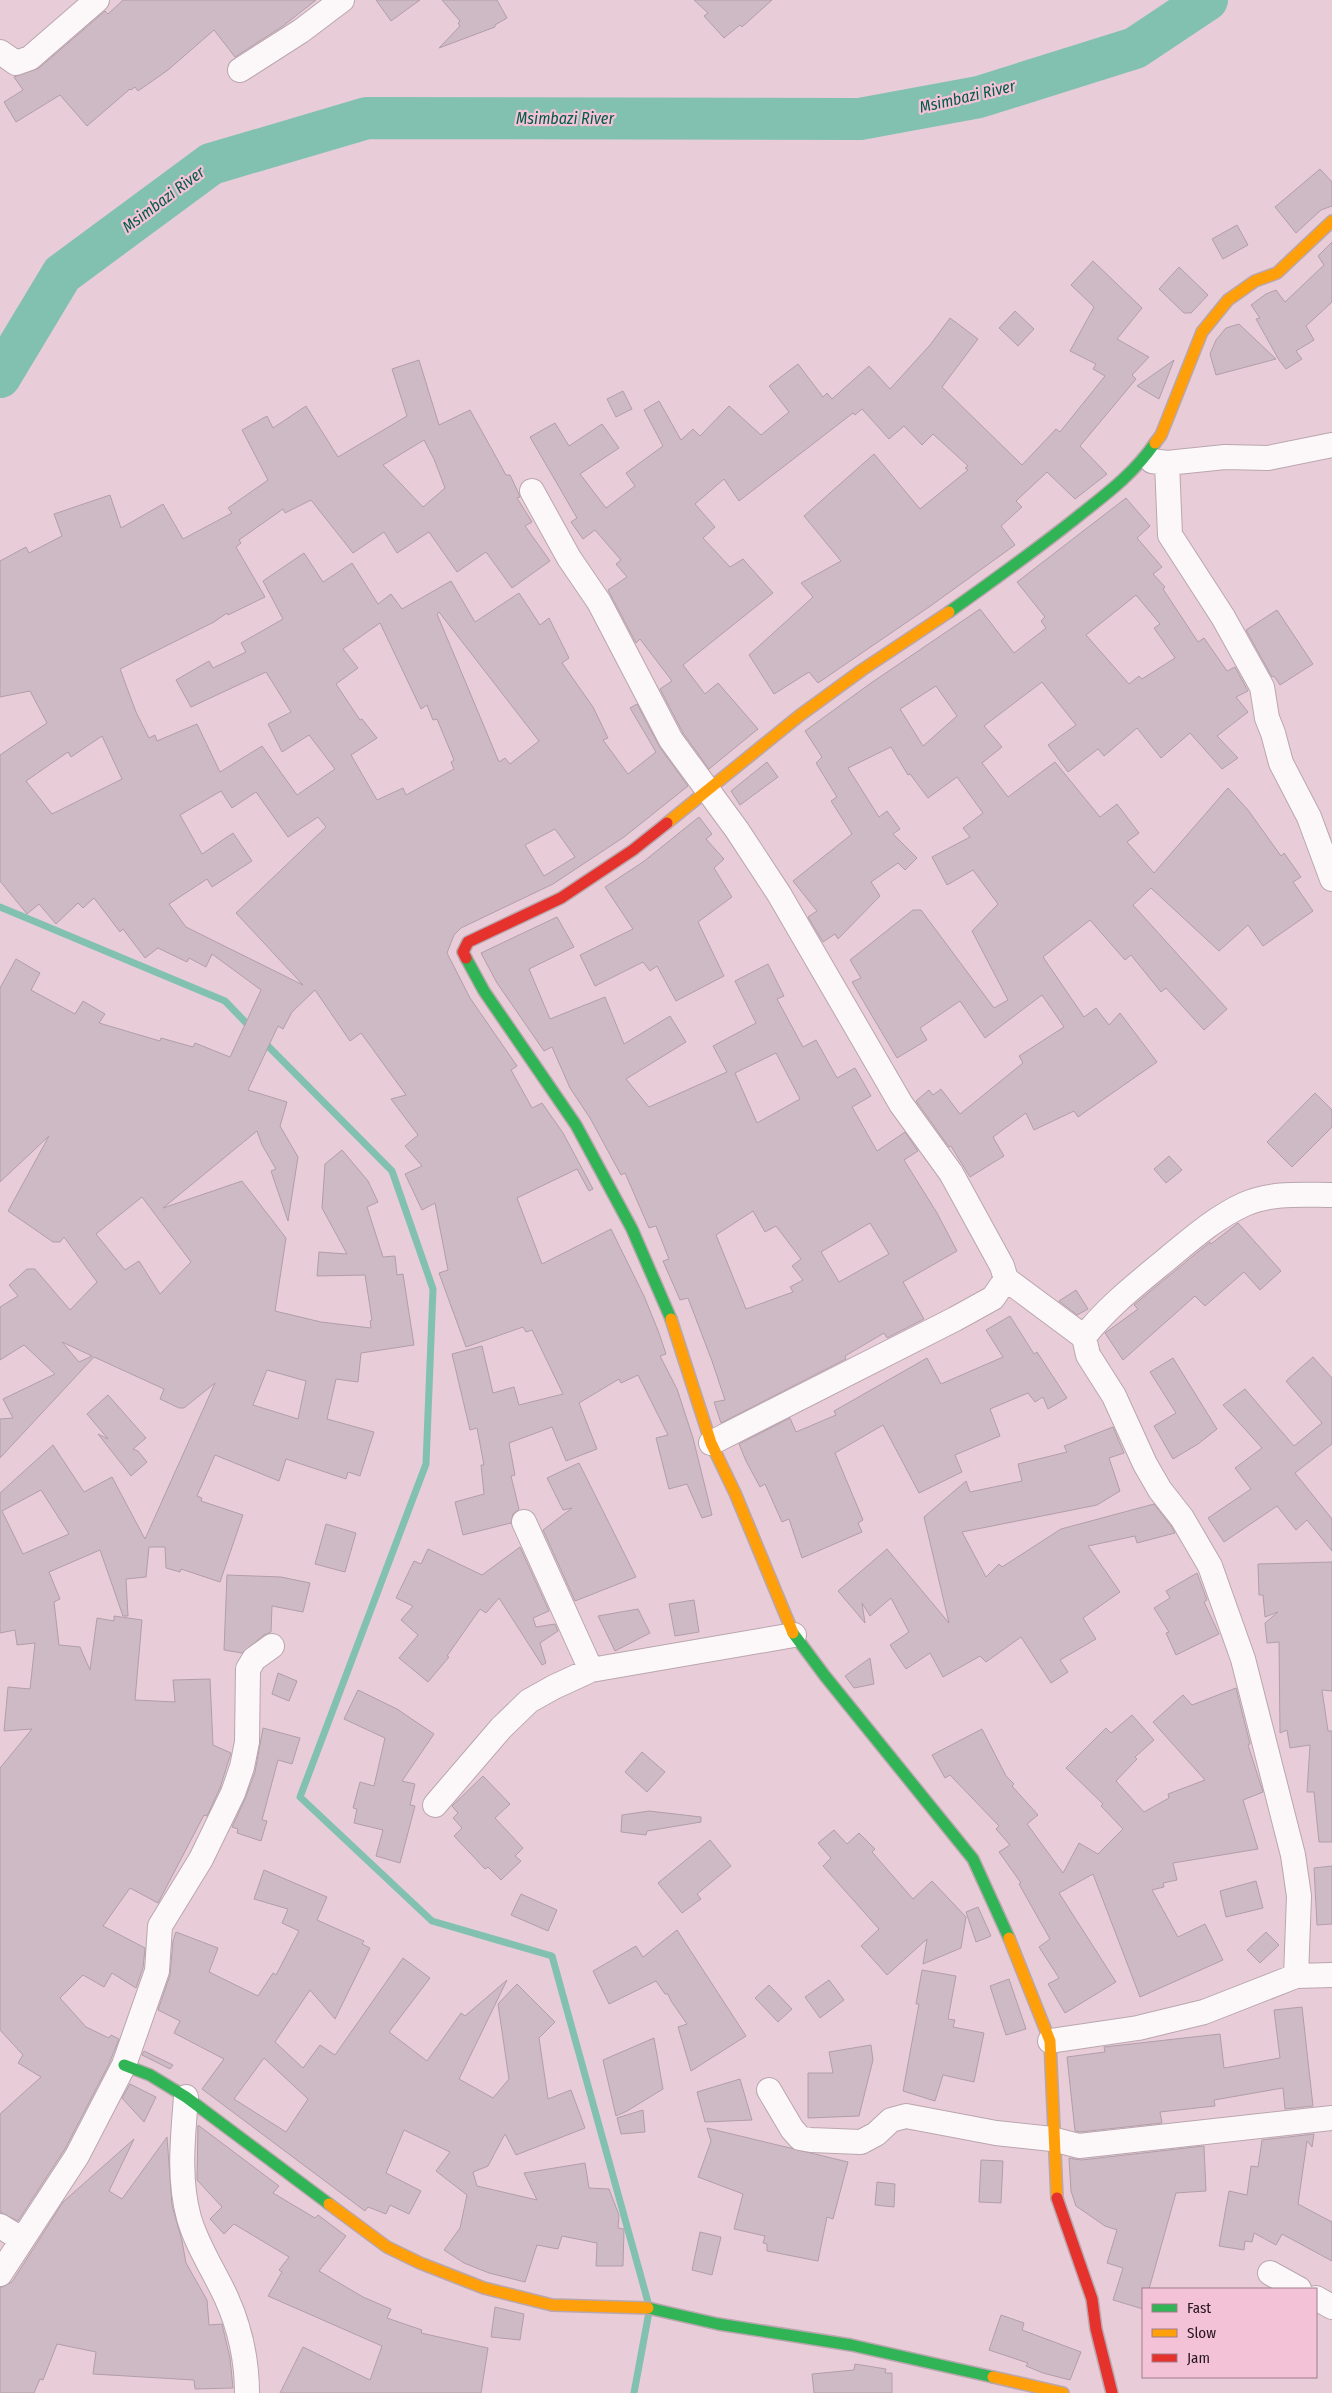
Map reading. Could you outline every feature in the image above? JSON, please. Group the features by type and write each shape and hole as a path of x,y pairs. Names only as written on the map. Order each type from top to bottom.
{"street":[{"path":"0,52 16,63 30,58 97,0"},
{"path":"240,70 301,31 342,0"},
{"path":"1112,2393 1096,2329 1092,2299 1055,2194 1050,2041 1012,1943 973,1859 824,1676 794,1635 735,1493 711,1443 670,1317 632,1229 576,1125 484,991 463,952 468,942 561,898 633,850 799,716 938,620 1054,535 1120,483 1143,460 1160,435 1202,332 1228,300 1255,282 1277,273 1332,220"},
{"path":"1143,460 1167,463 1225,457 1268,458 1332,445"},
{"path":"1167,463 1170,535 1223,617 1262,687 1267,718 1273,733 1280,763 1309,817 1332,879"},
{"path":"532,491 569,558 599,602 668,734 778,894 901,1104 951,1173 1002,1266 1006,1279 1084,1337 1088,1355 1114,1396 1145,1464 1160,1490 1182,1518 1210,1566 1243,1659 1293,1855 1299,1896 1296,1976"},
{"path":"1084,1337 1110,1309 1146,1276 1203,1229 1246,1204 1283,1195 1332,1194"},
{"path":"711,1443 963,1315 992,1298 1006,1279"},
{"path":"524,1522 590,1670"},
{"path":"435,1805 501,1728 529,1701 590,1670 794,1635"},
{"path":"0,2274 21,2239 77,2156 124,2065 157,1970 160,1926 201,1858 233,1793 242,1767 247,1742 248,1668 254,1659 272,1646"},
{"path":"1050,2041 1138,2028 1204,2012 1296,1976 1332,1975"},
{"path":"124,2065 150,2075 186,2097 387,2247 420,2263 484,2288 552,2305 650,2308 718,2324 851,2345 1063,2393"},
{"path":"769,2090 792,2129 800,2138 811,2140 861,2142 876,2134 891,2120 906,2116 996,2132 1052,2139 1079,2146 1095,2146 1332,2118"},
{"path":"186,2097 182,2147 184,2190 189,2218 236,2322 242,2341 247,2393"},
{"path":"0,2226 21,2239"},
{"path":"1270,2273 1297,2288"},
{"path":"1317,2299 1332,2307"}],"building":[{"path":"123,0 316,0 283,26 235,57 214,30 168,70 138,91 135,87 130,89 87,126 60,95 16,122 4,102 23,90 14,77 39,68 105,11 108,14"},
{"path":"376,0 420,0 391,21"},
{"path":"442,0 497,0 507,18 495,25 495,27 439,48 460,26 458,23 460,21"},
{"path":"694,0 772,0 742,27 740,25 724,38 704,16 708,13"},
{"path":"1320,169 1332,182 1332,206 1321,210 1296,233 1275,207"},
{"path":"1237,225 1248,245 1223,259 1212,239"},
{"path":"1332,242 1332,302 1306,326 1314,340 1296,351 1302,359 1286,369 1256,319 1260,318 1251,305 1266,294 1276,290 1285,302 1324,265 1318,256"},
{"path":"1093,261 1142,308 1117,339 1149,357 1132,375 1136,379 1080,446 1107,474 1075,499 1047,472 1016,501 1022,507 1001,526 1015,545 818,683 809,672 774,694 749,655 813,597 801,583 841,561 804,516 874,454 920,509 968,470 965,468 968,466 933,434 922,445 904,426 889,439 862,409 855,415 853,413 739,501 724,479 695,504 715,527 703,538 730,567 743,559 773,593 683,665 705,694 718,683 758,729 709,769 683,733 660,689 672,681 640,639 636,643 608,590 627,577 616,564 621,560 595,530 583,539 571,522 577,518 530,437 555,423 569,446 602,424 619,448 580,474 606,508 635,486 626,473 663,446 644,410 659,401 681,440 693,429 700,436 729,406 761,435 789,412 769,386 798,364 823,397 827,393 832,399 869,366 890,389 930,345 950,318 978,339 942,387 1022,465 1056,429 1060,432 1105,376 1093,369 1096,364 1070,351 1094,307 1071,285"},
{"path":"1179,267 1208,295 1191,313 1184,313 1159,289"},
{"path":"1015,311 1034,329 1018,346 999,328"},
{"path":"1239,324 1276,359 1216,375 1210,354 1216,340 1226,328"},
{"path":"419,360 439,425 470,410 506,475 510,475 520,497 517,498 532,522 525,526 550,561 512,588 486,552 457,572 429,532 397,553 384,532 353,553 311,500 285,513 283,509 239,540 241,543 236,547 265,597 228,615 227,613 214,622 120,669 136,712 149,738 155,735 157,741 197,724 220,772 262,746 297,795 335,769 309,735 282,752 268,724 291,712 266,672 191,707 176,680 209,661 213,668 246,652 241,643 283,619 263,581 304,553 323,582 352,563 378,604 391,594 402,609 451,581 475,622 519,593 540,625 549,618 569,658 562,663 593,707 608,738 603,740 628,774 656,752 630,708 637,704 659,746 688,786 624,837 553,884 461,928 454,935 447,953 470,998 517,1066 511,1070 532,1108 542,1103 563,1133 593,1189 589,1191 577,1169 517,1198 542,1264 611,1229 644,1296 659,1333 666,1354 660,1356 677,1389 693,1438 712,1515 702,1518 687,1484 669,1489 656,1438 668,1435 638,1375 621,1383 619,1379 579,1403 597,1449 566,1461 552,1427 509,1443 515,1475 511,1476 519,1509 513,1514 511,1523 463,1535 455,1502 484,1494 481,1465 484,1465 477,1428 470,1430 452,1354 482,1346 493,1393 514,1387 519,1405 563,1394 532,1330 526,1332 523,1327 466,1347 439,1273 448,1270 435,1203 422,1210 405,1174 422,1166 405,1146 418,1135 391,1099 406,1095 361,1033 350,1041 315,990 292,1012 283,1029 278,1026 248,1090 287,1102 280,1126 298,1157 288,1221 271,1171 276,1169 262,1145 257,1131 163,1208 242,1181 286,1238 275,1311 321,1322 371,1328 370,1321 372,1320 365,1275 317,1276 319,1252 347,1254 322,1208 325,1164 342,1150 368,1181 378,1202 367,1207 383,1257 395,1256 397,1275 403,1274 414,1345 361,1353 358,1382 336,1379 327,1419 374,1432 360,1476 348,1472 346,1479 286,1459 279,1481 215,1455 197,1496 202,1498 201,1501 243,1515 220,1582 181,1569 180,1572 166,1568 165,1547 149,1547 146,1577 126,1579 128,1616 123,1616 100,1550 49,1572 60,1599 54,1602 59,1645 80,1647 90,1670 97,1618 114,1621 114,1616 142,1620 135,1700 175,1702 173,1680 210,1679 213,1745 231,1753 220,1788 207,1816 204,1815 158,1903 130,1888 103,1926 145,1948 143,1968 136,1988 112,1973 104,1987 83,1975 60,1998 86,2027 109,2038 111,2035 119,2039 109,2064 65,2149 18,2221 0,2212 0,2114 41,2077 18,2063 23,2055 0,2030 0,1768 32,1729 4,1731 8,1687 30,1689 35,1643 17,1645 15,1630 0,1633 0,1493 53,1445 84,1492 112,1477 145,1539 215,1383 184,1408 179,1408 160,1399 164,1389 94,1357 0,1458 0,1419 13,1418 3,1399 55,1374 24,1345 0,1360 0,1307 18,1296 9,1285 27,1269 35,1269 70,1310 97,1282 64,1237 60,1242 53,1242 8,1211 49,1136 0,1182 0,988 16,959 40,973 31,990 75,1014 83,1001 105,1014 99,1023 160,1041 161,1038 193,1047 195,1043 230,1057 261,990 212,954 206,967 189,958 187,962 158,948 145,958 123,929 120,932 94,898 83,908 78,903 56,924 39,904 27,914 0,881 0,755 47,723 30,691 0,697 0,561 26,547 29,553 62,536 54,514 110,495 121,528 163,504 183,539 232,513 228,508 268,480 242,430 267,416 273,428 306,406 338,457 407,416 392,369","holes":["424,440 434,459 445,488 423,507 383,465","439,612 539,741 510,764 505,758 499,762 437,614","380,623 421,709 427,705 433,720 437,719 454,760 451,762 454,769 406,795 403,788 377,800 351,755 377,738 362,719 360,720 336,684 358,668 343,649","102,736 122,779 52,814 26,781 68,752 71,757","221,791 232,808 256,792 288,837 318,817 326,827 236,913 303,985 186,927 169,904 207,879 212,887 252,861 233,833 202,854 180,815","555,829 575,857 544,876 525,845","142,1197 191,1262 160,1294 139,1261 125,1270 96,1234","62,1342 92,1356 79,1362","267,1370 306,1381 298,1419 253,1405","41,1490 69,1534 23,1554 2,1511"]},
{"path":"1174,360 1159,399 1137,386"},
{"path":"623,391 632,409 616,417 607,399"},
{"path":"1126,498 1150,526 1137,538 1162,567 1153,574 1165,587 1163,589 1198,642 1204,638 1227,671 1235,667 1248,691 1236,697 1248,712 1217,736 1238,758 1222,769 1190,733 1161,758 1137,728 1104,756 1098,749 1068,772 1048,745 1076,725 1042,682 984,726 1002,747 982,763 1008,797 1055,762 1100,817 1117,804 1139,833 1127,842 1154,873 1228,788 1248,810 1281,856 1284,853 1301,877 1293,882 1313,911 1263,946 1248,925 1219,951 1151,888 1133,905 1227,1009 1204,1030 1166,988 1161,992 1131,955 1125,960 1090,920 1043,957 1084,1017 1096,1008 1109,1025 1120,1013 1157,1062 1078,1117 1074,1111 1034,1130 1026,1113 993,1137 1004,1156 970,1177 951,1146 949,1147 916,1101 929,1090 933,1095 941,1089 960,1114 1023,1063 1019,1056 1064,1027 1042,995 985,1038 960,1001 920,1028 927,1040 897,1058 852,982 861,978 850,960 913,910 921,910 994,1008 1008,1000 972,931 998,904 973,870 947,885 932,857 970,837 963,828 983,813 957,777 928,798 910,774 908,775 891,747 848,768 879,817 887,811 900,829 893,834 917,858 905,870 898,863 871,882 880,896 838,939 835,934 823,942 808,917 817,911 793,881 852,834 831,801 837,797 816,763 822,757 805,731 871,683 980,609 1014,653 1046,628 1041,621 1045,617 1017,582","holes":["1136,595 1160,624 1154,628 1175,658 1142,679 1139,676 1129,684 1086,635","936,686 957,716 923,746 900,709"]},
{"path":"1277,610 1313,664 1280,685 1274,676 1272,677 1246,630"},
{"path":"767,762 778,777 740,805 731,791"},
{"path":"699,817 712,834 706,839 724,859 714,868 732,897 698,922 724,976 676,1001 657,966 650,971 643,962 595,986 580,955 633,929 605,887 643,862"},
{"path":"557,917 574,947 529,969 550,1019 605,997 624,1044 670,1016 686,1042 626,1079 649,1107 727,1072 713,1046 756,1023 735,981 768,964 784,996 777,999 803,1047 816,1040 837,1078 855,1068 871,1096 852,1107 877,1151 905,1132 918,1151 904,1160 937,1213 957,1251 903,1282 924,1319 887,1338 884,1333 845,1356 846,1359 721,1423 714,1402 725,1400 688,1298 680,1300 663,1261 669,1259 656,1226 649,1228 625,1173 621,1175 590,1118 570,1088 552,1047 544,1051 497,983 481,953","holes":["776,1053 800,1099 757,1123 735,1073","753,1211 765,1232 776,1226 801,1259 792,1266 803,1280 790,1287 793,1292 746,1309 716,1235","870,1223 889,1254 839,1282 821,1252"]},
{"path":"1315,1093 1332,1110 1332,1127 1292,1167 1267,1142"},
{"path":"1169,1156 1182,1170 1166,1183 1154,1169"},
{"path":"1238,1223 1281,1271 1260,1290 1244,1272 1205,1306 1195,1296 1123,1360 1105,1333 1138,1309 1134,1305 1154,1288 1210,1242 1211,1244"},
{"path":"1076,1290 1088,1309 1077,1315 1059,1301"},
{"path":"1010,1316 1034,1354 1037,1352 1067,1398 1048,1409 1043,1397 1035,1402 1028,1393 990,1409 1000,1436 955,1455 962,1472 919,1493 883,1425 835,1453 863,1520 858,1523 862,1532 802,1558 789,1519 782,1522 765,1484 760,1487 739,1444 790,1418 796,1432 836,1415 834,1411 927,1358 941,1384 1003,1357 986,1330"},
{"path":"1313,1357 1332,1378 1332,1444 1295,1473 1332,1519 1332,1551 1307,1520 1296,1530 1277,1506 1224,1542 1208,1518 1251,1489 1235,1468 1262,1448 1223,1405 1245,1389 1294,1446 1322,1423 1286,1381"},
{"path":"1173,1358 1217,1429 1198,1444 1173,1459 1154,1426 1176,1413 1150,1372"},
{"path":"108,1395 146,1438 133,1449 138,1451 147,1462 131,1476 98,1434 108,1439 87,1414"},
{"path":"1113,1427 1124,1453 1109,1458 1120,1491 1097,1505 962,1532 986,1577 999,1564 1002,1567 1061,1529 1154,1504 1171,1526 1175,1533 1137,1543 1135,1536 1088,1546 1120,1592 1083,1618 1096,1639 1060,1660 1068,1672 1051,1683 1021,1637 986,1662 980,1656 943,1677 930,1653 906,1669 890,1645 909,1632 891,1598 870,1616 862,1603 865,1623 838,1591 887,1549 949,1623 924,1517 966,1481 970,1492 1022,1481 1018,1464 1067,1452 1064,1446"},
{"path":"579,1463 636,1577 575,1601 543,1530 572,1508 563,1510 547,1478"},
{"path":"326,1524 356,1533 345,1572 315,1564"},
{"path":"520,1547 549,1611 533,1618 536,1627 555,1624 558,1631 540,1643 546,1663 542,1665 499,1598 486,1613 480,1609 447,1656 449,1657 428,1682 399,1658 418,1635 401,1620 413,1606 396,1598 414,1561 421,1564 428,1549 482,1575"},
{"path":"1332,1562 1332,1691 1322,1690 1328,1731 1332,1731 1332,1842 1319,1842 1314,1792 1307,1792 1310,1745 1290,1748 1287,1730 1280,1733 1279,1642 1267,1643 1265,1623 1278,1612 1265,1617 1263,1595 1259,1595 1258,1564"},
{"path":"1197,1573 1207,1600 1204,1602 1219,1634 1176,1655 1166,1633 1169,1632 1154,1608 1170,1598 1166,1591"},
{"path":"227,1575 281,1577 310,1583 303,1612 272,1606 271,1632 264,1635 242,1653 224,1650"},
{"path":"694,1600 699,1632 675,1636 669,1604"},
{"path":"638,1609 650,1633 615,1651 598,1616"},
{"path":"870,1658 874,1684 854,1688 845,1676"},
{"path":"278,1673 297,1681 289,1701 272,1694"},
{"path":"1236,1688 1250,1744 1248,1745 1263,1792 1243,1800 1258,1849 1173,1863 1177,1880 1163,1883 1164,1887 1152,1890 1178,1937 1205,1924 1223,1960 1140,1997 1093,1874 1059,1893 1116,1982 1065,2013 1048,1984 1059,1978 1039,1947 1050,1939 1019,1884 1021,1883 999,1852 1010,1845 996,1829 999,1826 950,1775 945,1778 932,1755 982,1729 1006,1776 1014,1784 1012,1786 1038,1815 1027,1824 1063,1873 1079,1843 1098,1854 1123,1829 1101,1806 1103,1804 1066,1768 1106,1728 1111,1733 1132,1715 1154,1740 1135,1757 1137,1759 1116,1781 1144,1812 1169,1798 1168,1794 1205,1780 1153,1722 1183,1695 1192,1705"},
{"path":"358,1690 397,1709 434,1734 402,1781 415,1784 410,1805 415,1806 400,1863 376,1856 383,1830 354,1823 357,1809 353,1808 360,1782 374,1786 385,1738 344,1719"},
{"path":"263,1728 300,1738 292,1764 278,1760 262,1820 267,1821 261,1841 237,1833 238,1829 232,1827 255,1772"},
{"path":"642,1752 665,1772 647,1792 625,1772"},
{"path":"483,1776 510,1804 495,1818 523,1848 515,1856 521,1861 501,1880 488,1867 485,1869 454,1836 462,1828 453,1818 458,1813 452,1806"},
{"path":"649,1811 701,1817 701,1822 647,1831 646,1835 621,1832 622,1815"},
{"path":"834,1830 847,1844 859,1833 875,1849 872,1852 913,1899 932,1881 966,1917 961,1948 923,1964 927,1939 887,1975 861,1946 879,1929 823,1866 831,1858 818,1843"},
{"path":"710,1840 731,1866 697,1894 701,1899 682,1913 658,1883"},
{"path":"1332,1866 1332,1924 1317,1925 1314,1868"},
{"path":"264,1870 327,1897 317,1920 364,1941 362,1944 370,1948 335,2019 310,1990 275,2042 303,2068 320,2045 335,2055 403,1958 430,1978 389,2032 427,2061 461,2013 465,2016 507,1980 459,2079 493,2098 509,2079 498,2004 517,1984 555,2022 539,2038 548,2099 571,2090 585,2128 516,2155 505,2134 488,2166 473,2172 477,2186 537,2200 524,2173 585,2163 589,2188 609,2189 619,2215 618,2228 624,2229 623,2266 596,2266 597,2243 562,2236 558,2249 537,2245 525,2282 489,2273 464,2263 444,2250 460,2228 467,2195 436,2171 450,2152 404,2130 386,2173 421,2191 409,2214 390,2205 386,2214 368,2207 365,2211 202,2089 224,2059 174,2033 180,2021 158,2010 170,1975 173,1941 176,1932 218,1948 209,1972 258,1996 273,1973 276,1975 299,1931 282,1923 288,1909 254,1899","holes":["264,2058 308,2099 286,2132 234,2099"]},
{"path":"1256,1881 1263,1908 1226,1917 1220,1891"},
{"path":"521,1894 557,1910 548,1931 511,1915"},
{"path":"978,1907 991,1936 976,1942 966,1912"},
{"path":"677,1930 746,2036 691,2071 678,2027 687,2024 668,1994 665,1994 656,1981 609,2004 593,1971 636,1946 643,1957"},
{"path":"1266,1932 1279,1945 1260,1963 1247,1950"},
{"path":"922,1970 956,1976 948,2019 955,2020 953,2027 984,2033 974,2082 943,2075 935,2101 903,2091 919,2004 916,2004"},
{"path":"1009,1979 1026,2029 1006,2035 990,1986"},
{"path":"829,1980 844,2000 820,2018 805,1997"},
{"path":"769,1985 792,2009 778,2022 755,1998"},
{"path":"1302,2007 1313,2106 1285,2109 1283,2088 1214,2100 1215,2106 1160,2112 1162,2123 1075,2131 1067,2057 1105,2052 1104,2047 1220,2034 1224,2068 1280,2058 1274,2010"},
{"path":"654,2038 663,2089 616,2116 603,2060"},
{"path":"871,2045 873,2060 859,2116 808,2118 808,2073 833,2073 829,2052"},
{"path":"144,2051 173,2065 170,2069 142,2055"},
{"path":"740,2079 752,2120 705,2122 697,2092"},
{"path":"130,2084 156,2097 144,2122 122,2098"},
{"path":"643,2110 645,2132 621,2134 617,2118"},
{"path":"198,2125 279,2186 273,2193 315,2218 318,2215 346,2236 319,2271 363,2297 391,2309 387,2318 422,2330 421,2333 488,2348 481,2393 280,2393 303,2347 370,2380 382,2346 268,2296 282,2272 279,2270 289,2257 234,2224 224,2234 210,2219 222,2207 197,2180"},
{"path":"707,2128 848,2162 833,2219 827,2217 818,2261 767,2251 767,2244 763,2243 765,2236 734,2229 743,2194 698,2177 711,2141"},
{"path":"1314,2134 1312,2147 1307,2141 1298,2204 1332,2222 1332,2261 1282,2234 1276,2245 1254,2233 1252,2242 1245,2241 1244,2250 1219,2246 1229,2191 1247,2195 1251,2166 1258,2167 1262,2140"},
{"path":"167,2137 172,2205 186,2263 207,2300 209,2325 222,2324 230,2358 233,2388 195,2389 194,2380 93,2374 96,2352 57,2344 43,2380 40,2379 34,2393 0,2393 0,2288 12,2282 63,2202 134,2139 109,2191 122,2199"},
{"path":"1204,2146 1206,2191 1176,2193 1149,2288 1142,2288 1142,2309 1113,2300 1123,2268 1107,2263 1117,2230 1105,2226 1076,2206 1071,2191 1069,2158 1081,2160"},
{"path":"981,2160 1003,2161 1001,2203 979,2202"},
{"path":"877,2182 895,2184 894,2207 875,2205"},
{"path":"700,2232 721,2237 712,2275 692,2270"},
{"path":"495,2307 524,2314 520,2340 491,2337"},
{"path":"1001,2315 1024,2323 1022,2330 1081,2352 1070,2380 1043,2373 1026,2366 1028,2363 989,2350"},
{"path":"855,2364 886,2369 885,2373 892,2373 892,2393 814,2393 812,2374 854,2370"}],"waterway":[{"name":"Msimbazi River","path":"0,377 62,274 211,164 367,118 860,119 979,97 1135,48 1207,0"},
{"path":"0,907 225,1001 252,1029"},
{"path":"263,1041 392,1171 433,1289 426,1464 300,1797 432,1921 552,1956 648,2302"},
{"path":"634,2393 649,2312"}],"traffic: fast":[{"path":"949,612 1033,552 1102,498 1130,472 1155,443"},
{"path":"466,958 484,991 576,1125 632,1229 671,1319"},
{"path":"793,1633 825,1676 973,1859 1009,1938"},
{"path":"124,2065 150,2075 186,2097 329,2204"},
{"path":"648,2308 718,2324 851,2345 993,2377"}],"traffic: slow":[{"path":"1155,443 1161,435 1202,332 1228,300 1255,281 1277,273 1332,221"},
{"path":"667,823 799,716 862,670 949,612"},
{"path":"671,1319 711,1443 735,1493 793,1633"},
{"path":"1009,1938 1050,2041 1057,2198"},
{"path":"329,2204 387,2247 420,2263 484,2288 552,2305 648,2308"},
{"path":"993,2377 1063,2393"}],"traffic: jam":[{"path":"466,958 463,952 468,942 561,898 633,850 667,823"},
{"path":"1057,2198 1092,2299 1096,2329 1112,2393"}]}
